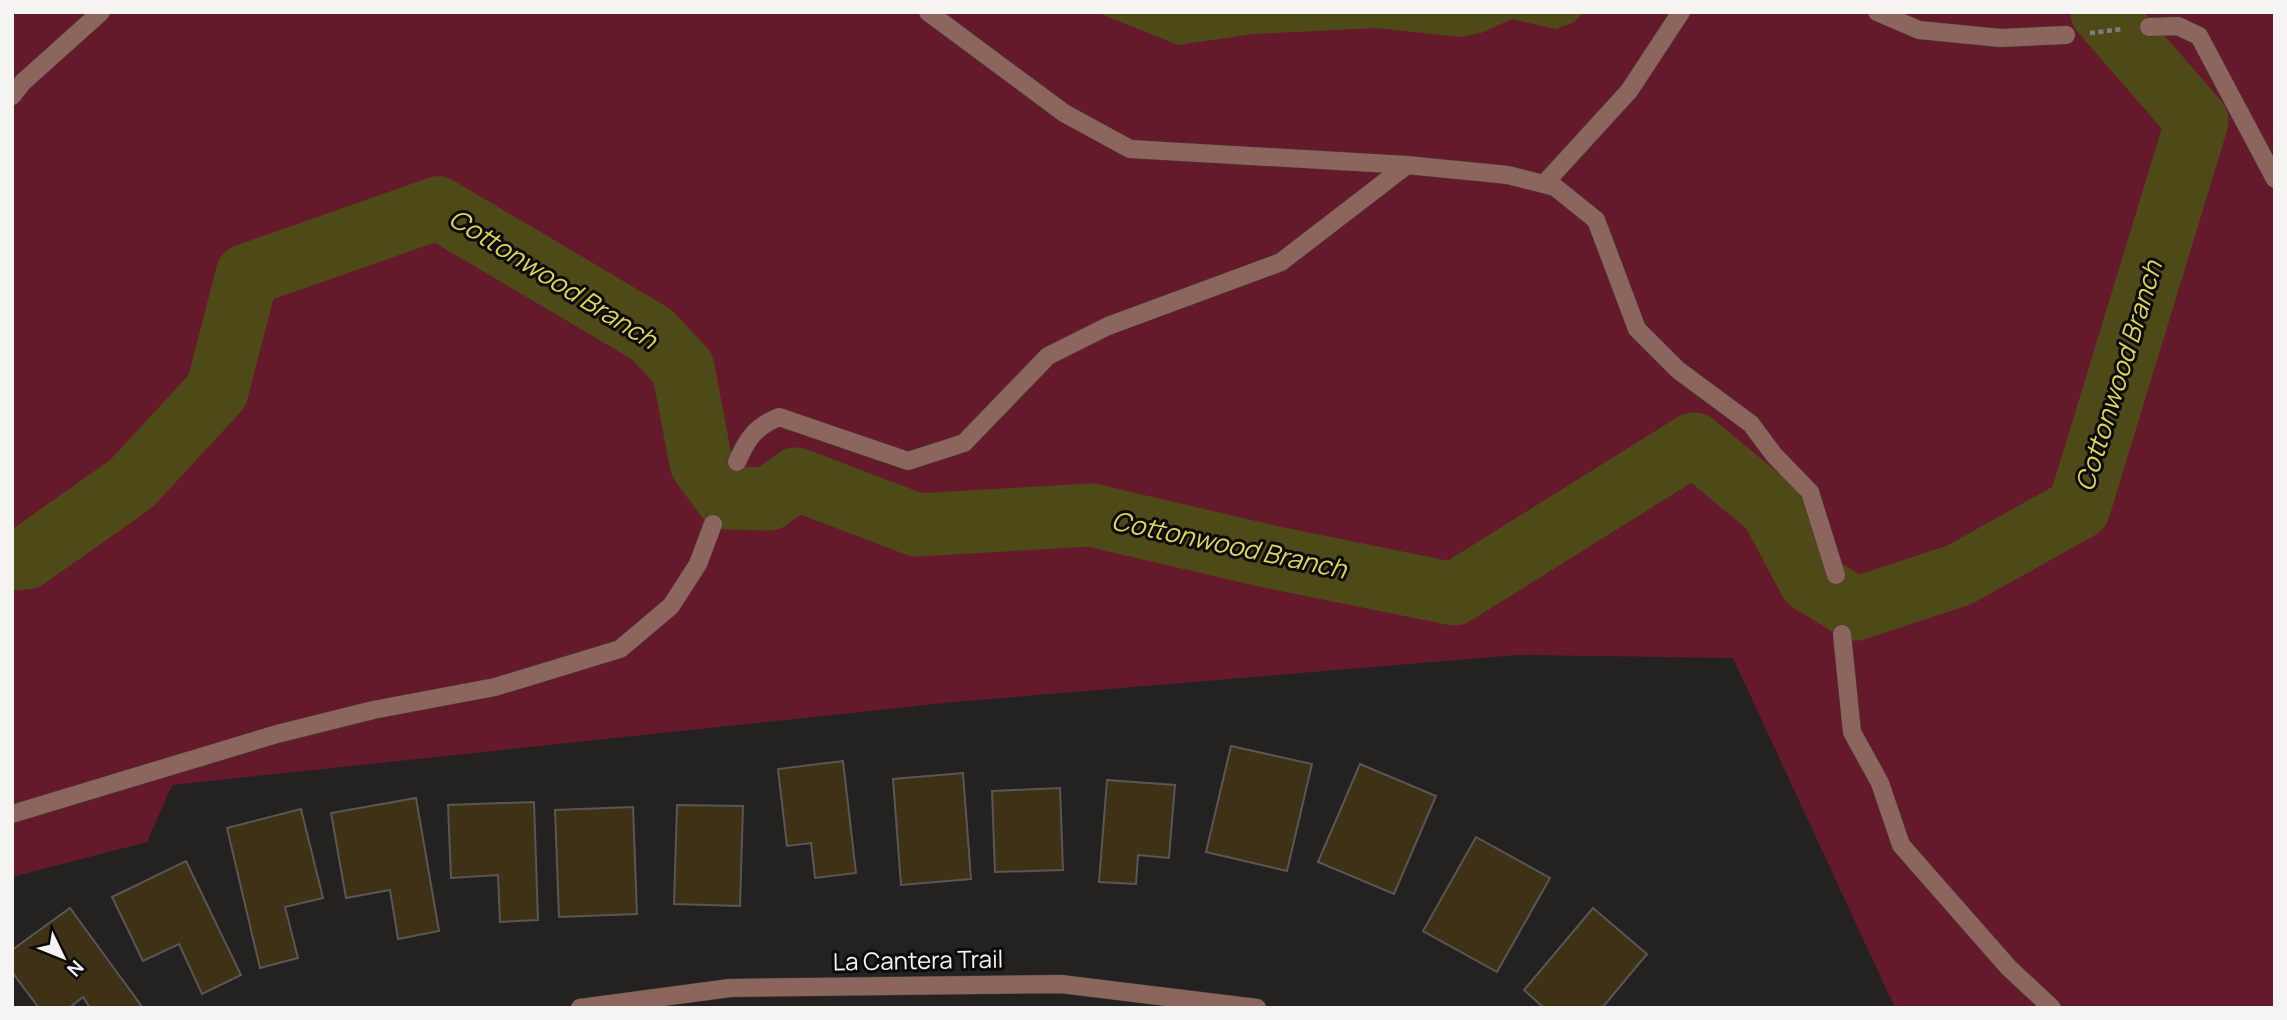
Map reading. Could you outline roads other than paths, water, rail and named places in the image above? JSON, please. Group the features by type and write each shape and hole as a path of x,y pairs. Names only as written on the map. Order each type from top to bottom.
{"street":[{"path":"12,96 23,82 101,12"},
{"path":"929,12 1063,113 1130,149 1407,165 1508,175 1555,187 1596,220 1637,329 1678,370 1751,425 1774,455 1810,492 1836,575"},
{"path":"1544,184 1629,91 1681,12"},
{"path":"1877,12 1919,30 2001,38 2066,35"},
{"path":"2149,27 2178,26 2199,36 2275,179"},
{"path":"737,462 747,439 761,425 779,417 908,461 964,443 1048,356 1108,326 1281,262 1407,165"},
{"path":"12,814 277,734 373,710 495,687 620,649 647,630 671,606 698,564 713,524"},
{"path":"1842,634 1852,732 1880,783 1901,845 2009,968 2052,1008"},
{"name":"La Cantera Trail","path":"580,1008 730,988 1061,984 1257,1008"}],"waterway":[{"name":"Cottonwood Branch","path":"12,559 26,558 131,484 217,391 247,275 438,208 651,334 683,368 701,463 727,498 769,499 796,479 917,525 1091,515 1267,556 1454,594 1694,444 1771,508 1810,581 1856,609 1959,575 2079,508 2197,121 2102,12"}]}
